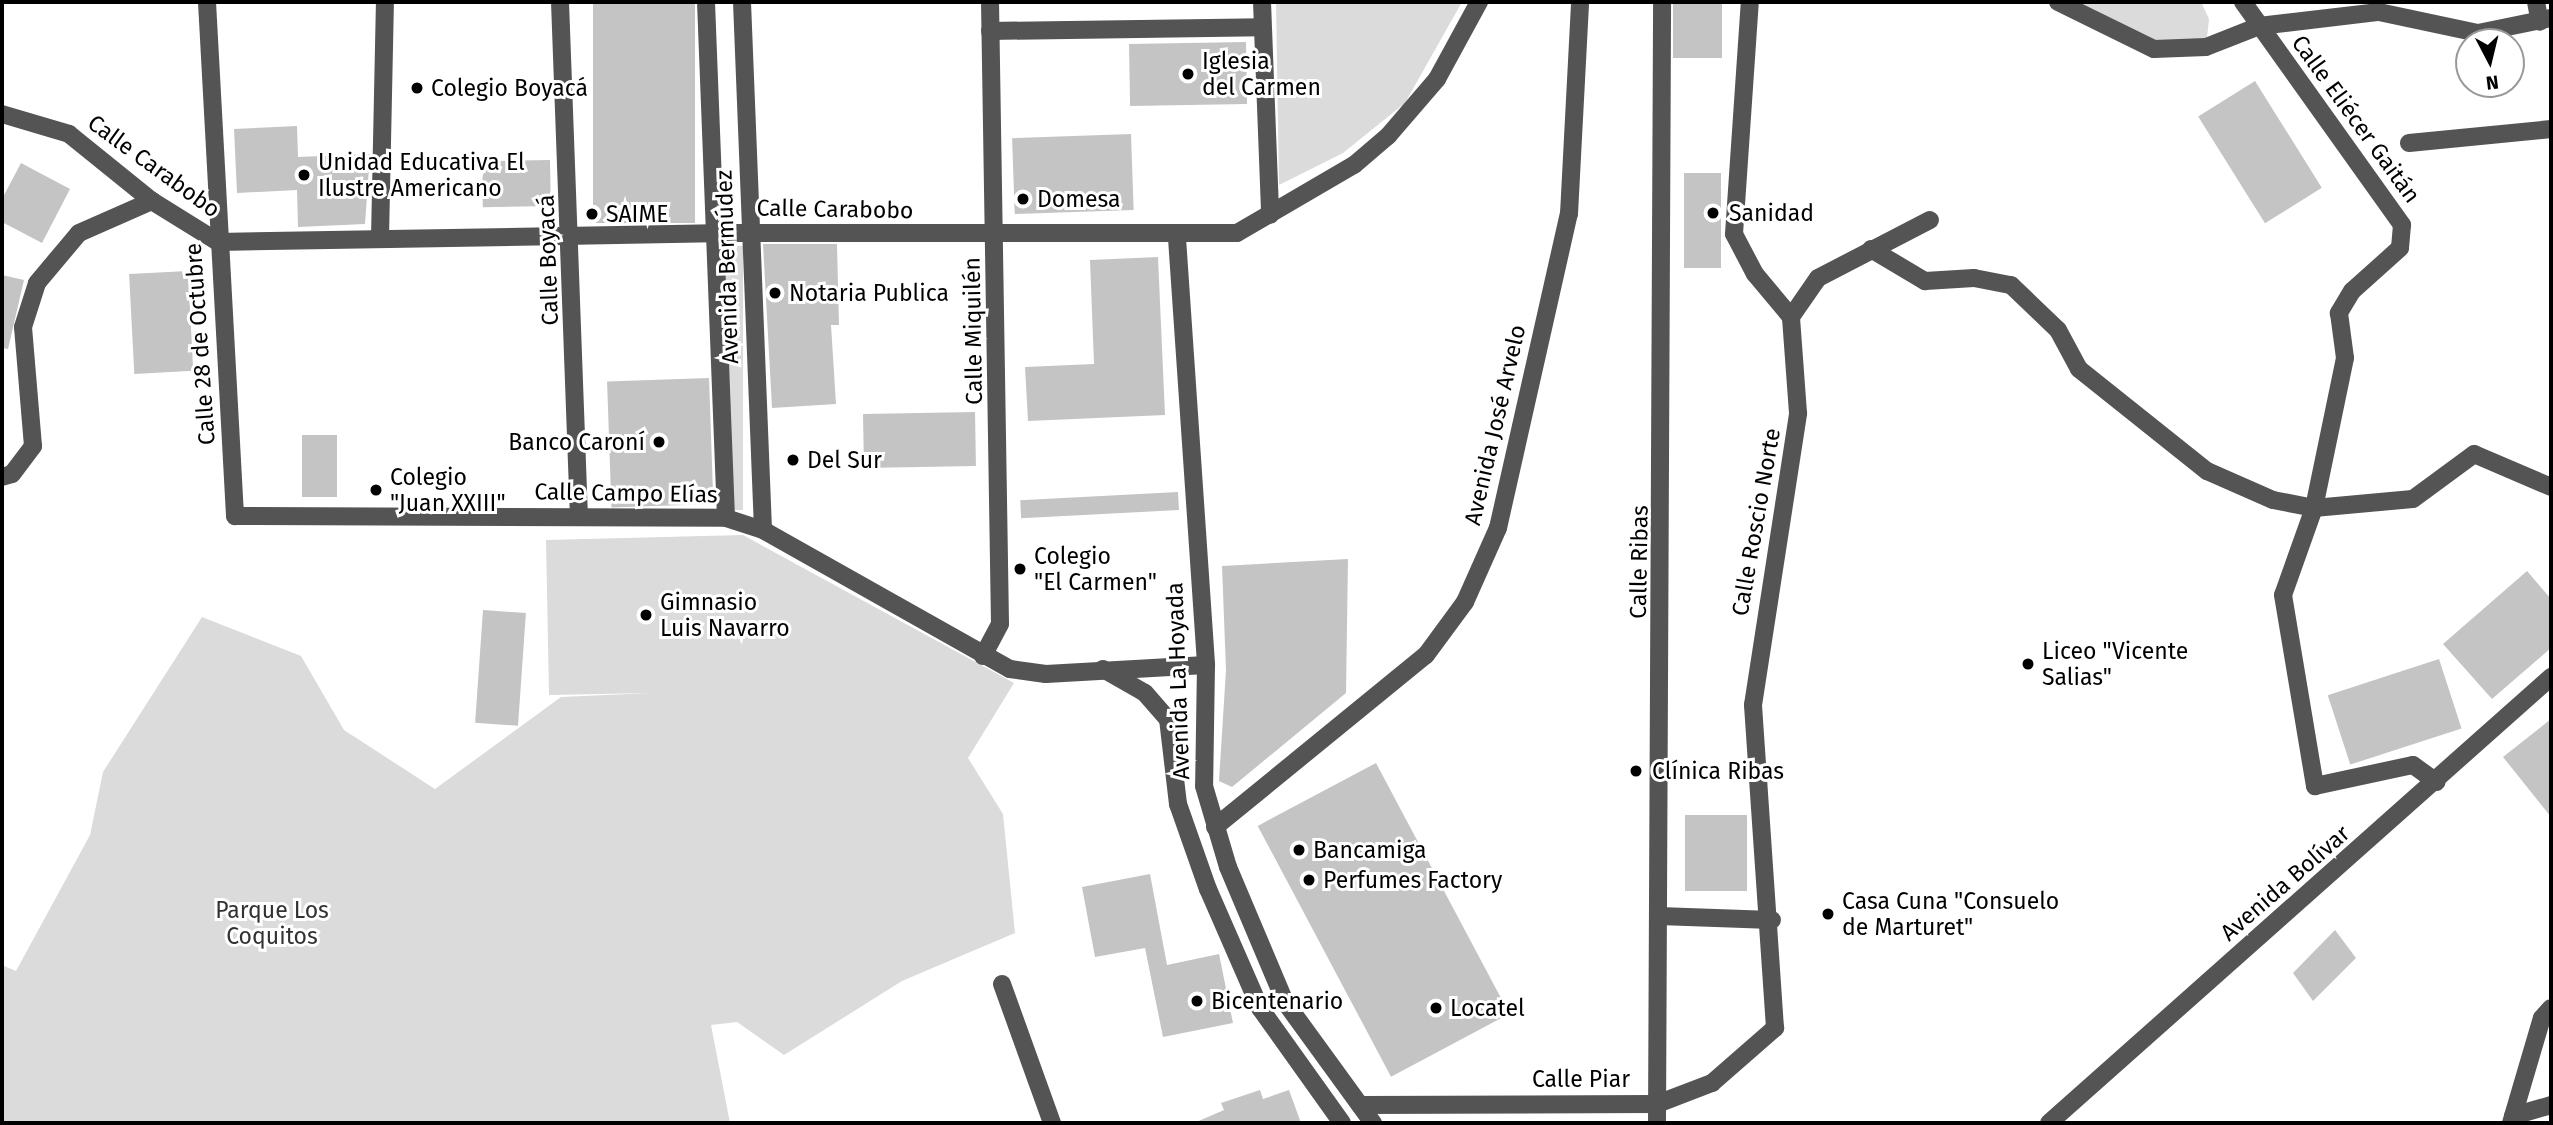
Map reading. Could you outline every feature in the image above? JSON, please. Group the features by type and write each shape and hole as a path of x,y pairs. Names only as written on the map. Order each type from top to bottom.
{"street":[{"name":"Calle 28 de Octubre","path":"207,2 235,516"},
{"path":"380,238 386,2"},
{"name":"Calle Boyacá","path":"560,2 573,239 579,517"},
{"name":"Avenida Bermúdez","path":"706,2 726,519"},
{"name":"Avenida Bermúdez","path":"742,2 749,232 763,530"},
{"name":"Calle Miquilén","path":"984,656 1000,624 990,2"},
{"path":"1262,2 1270,215"},
{"name":"Calle Carabobo","path":"2,114 69,134 152,201 218,242 380,238 573,239 749,232 1177,238 1237,233 1354,165 1419,106 1479,2"},
{"name":"Avenida José Arvelo","path":"1215,827 1426,655 1465,602 1498,528 1569,215 1580,2"},
{"name":"Calle Ribas","path":"1657,1123 1662,2"},
{"path":"1750,2 1734,234 1755,274 1791,317 1818,278 1930,220"},
{"path":"2058,2 2154,48 2206,47 2259,26 2379,12 2477,33 2546,20 2536,2"},
{"name":"Calle Eliécer Gaitán","path":"2243,2 2402,225 2400,248 2352,291 2339,313 2345,358 2314,508 2283,595 2315,786 2413,765 2436,782"},
{"path":"990,31 1262,27"},
{"path":"2409,143 2551,129"},
{"path":"2,477 12,474 33,446 23,327 37,283 79,233 152,201"},
{"name":"Avenida La Hoyada","path":"1177,238 1206,664 1203,770 1215,827 1285,1002 1373,1123"},
{"path":"1871,250 1925,281 1985,278 2018,289 2058,330 2079,369 2207,471 2273,500 2314,508 2413,499 2474,454 2551,487"},
{"name":"Calle Roscio Norte","path":"1775,1027 1772,920 1753,705 1769,575 1798,436 1791,317"},
{"name":"Calle Campo Elías","path":"235,516 726,519 763,530 984,656 1027,672 1206,664"},
{"name":"Avenida La Hoyada","path":"1103,669 1145,693 1168,719 1178,804 1213,901 1265,1016 1342,1123"},
{"name":"Avenida Bolívar","path":"2049,1123 2436,782 2551,677"},
{"path":"1659,916 1772,920"},
{"path":"1002,984 1052,1123"},
{"path":"2512,1119 2542,1018 2551,1008"},
{"name":"Calle Piar","path":"1360,1105 1657,1104 1712,1083 1775,1027"},
{"path":"2512,1119 2551,1105"}],"green space":[{"path":"1276,2 1462,2 1405,103 1343,153 1279,185"},
{"path":"2058,2 2201,2 2209,19 2206,47 2154,49"},
{"path":"725,246 743,246 743,510 725,510"},
{"name":"Parque Los Coquitos","path":"743,535 1014,683 968,758 1003,814 1015,933 902,981 784,1055 737,1022 711,1025 730,1123 2,1123 2,965 16,971 90,835 103,772 202,617 301,656 344,730 435,789 561,697 652,693 549,695 546,540"}],"building":[{"path":"593,2 695,2 695,223 593,223"},
{"path":"1673,2 1722,2 1722,58 1673,58"},
{"name":"Iglesia del Carmen","path":"1246,42 1247,104 1130,106 1129,44"},
{"path":"2255,81 2322,188 2265,223 2198,117"},
{"name":"Unidad Educativa El Ilustre Americano","path":"297,126 298,157 370,154 365,224 298,227 297,190 237,193 234,129"},
{"path":"1131,134 1134,210 1015,214 1012,138"},
{"path":"550,160 551,206 483,207 482,161"},
{"path":"21,163 70,189 42,243 2,222 2,199"},
{"path":"1684,173 1721,173 1721,268 1684,268"},
{"path":"763,244 837,244 839,325 831,325 836,404 772,408"},
{"path":"1158,257 1165,415 1028,421 1025,367 1094,364 1090,260"},
{"path":"188,271 193,371 134,374 129,274"},
{"path":"2,275 24,280 8,349 2,348"},
{"path":"709,378 713,504 611,507 607,382"},
{"path":"975,412 976,466 864,468 863,414"},
{"path":"302,435 337,435 337,497 302,497"},
{"path":"1178,492 1179,510 1021,518 1020,500"},
{"path":"1348,559 1346,693 1232,787 1219,781 1226,670 1222,566"},
{"path":"2527,571 2551,599 2551,648 2492,699 2443,644"},
{"path":"483,610 526,613 518,726 475,723"},
{"path":"2439,659 2462,728 2350,765 2328,695"},
{"path":"2551,719 2551,817 2503,757"},
{"path":"1376,763 1509,1014 1391,1077 1258,826"},
{"path":"1685,815 1747,815 1747,891 1685,891"},
{"path":"1150,874 1167,965 1219,954 1233,1023 1163,1037 1145,948 1095,957 1082,887"},
{"path":"2335,930 2356,958 2313,1001 2293,973"},
{"path":"1260,1090 1263,1099 1289,1090 1301,1123 1194,1123 1224,1110 1221,1103"}],"place":[{"name":"Iglesia del Carmen","path":"1188,74"},
{"name":"Colegio Boyacá","path":"417,88"},
{"name":"Unidad Educativa El Ilustre Americano","path":"304,175"},
{"name":"Domesa","path":"1023,199"},
{"name":"Sanidad","path":"1713,213"},
{"name":"SAIME","path":"592,214"},
{"name":"Notaria Publica","path":"775,293"},
{"name":"Banco Caroní","path":"659,442"},
{"name":"Del Sur","path":"793,460"},
{"name":"Colegio \"Juan XXIII\"","path":"376,490"},
{"name":"Colegio \"El Carmen\"","path":"1020,569"},
{"name":"Gimnasio Luis Navarro","path":"646,615"},
{"name":"Liceo \"Vicente Salias\"","path":"2028,664"},
{"name":"Clínica Ribas","path":"1636,771"},
{"name":"Bancamiga","path":"1299,850"},
{"name":"Perfumes Factory","path":"1309,880"},
{"name":"Casa Cuna \"Consuelo de Marturet\"","path":"1828,914"},
{"name":"Bicentenario","path":"1197,1001"},
{"name":"Locatel","path":"1436,1008"}]}
